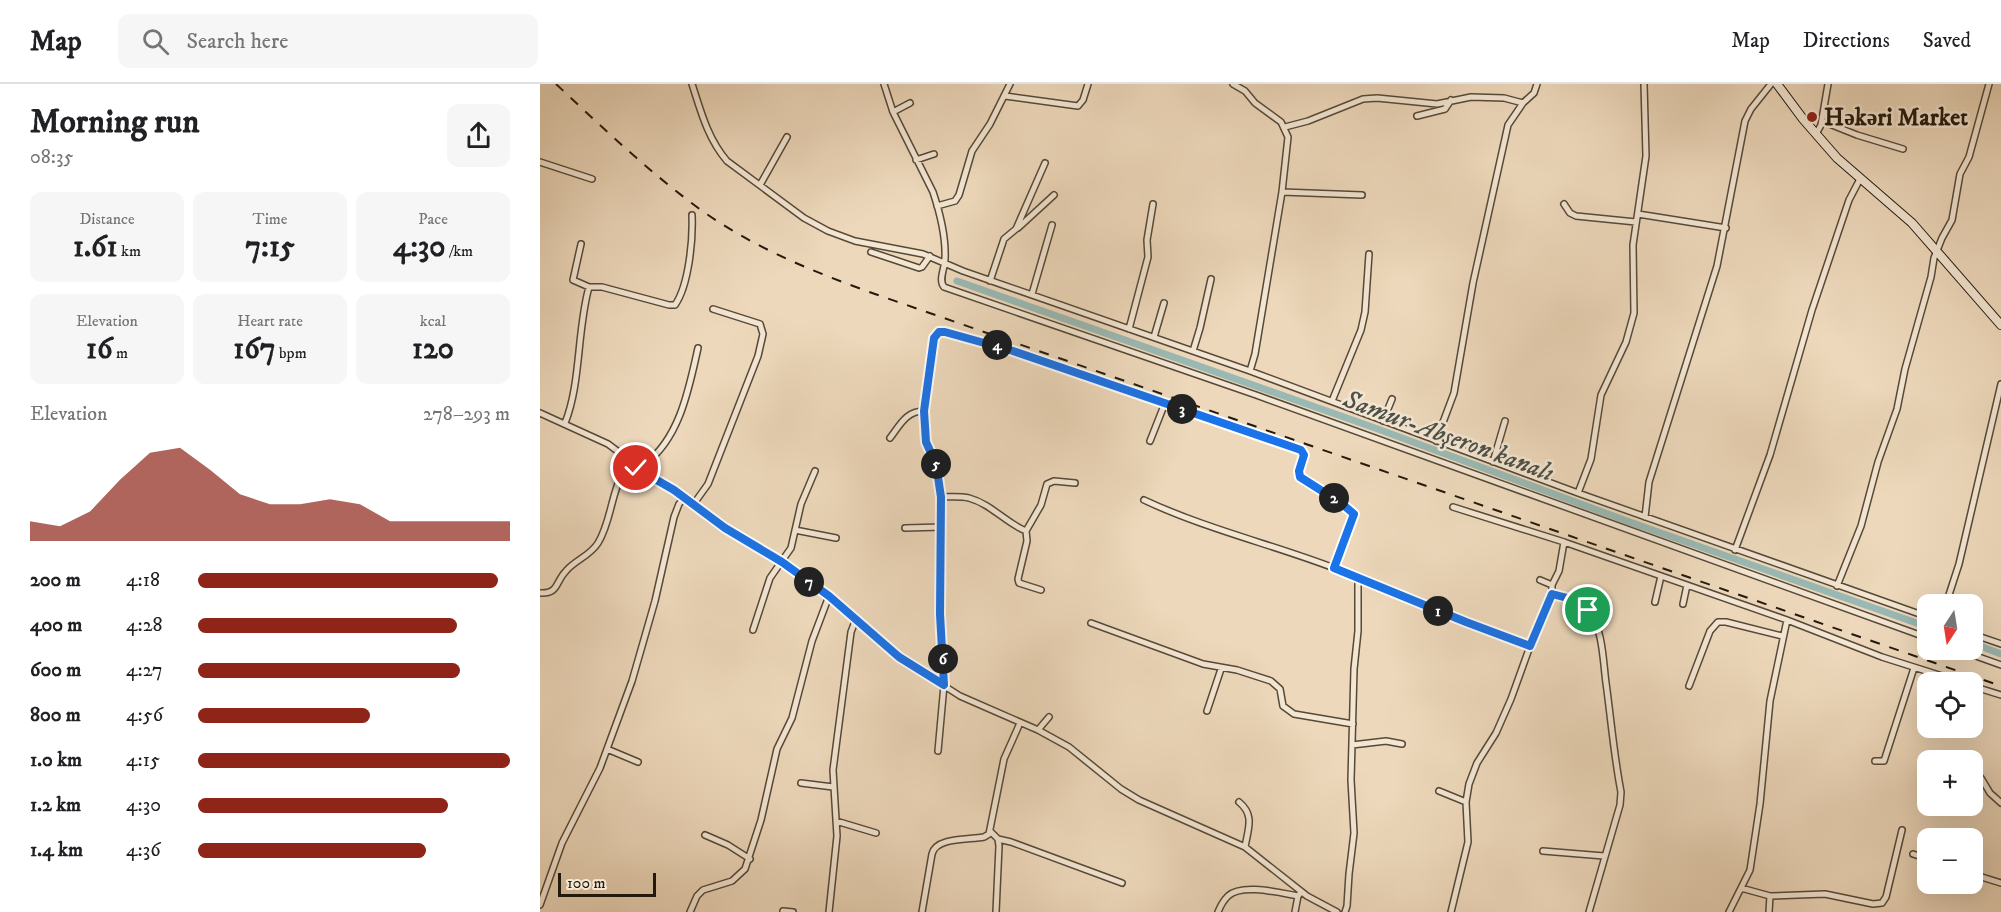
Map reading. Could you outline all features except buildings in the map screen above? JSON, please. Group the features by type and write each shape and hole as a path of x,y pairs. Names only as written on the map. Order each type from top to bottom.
{"street":[{"path":"692,84 705,126 719,152 735,168 804,218 828,231 855,241 930,256 990,281 1250,371 1578,493 1917,613"},
{"path":"884,84 893,111 938,206 945,245 945,263 941,282 944,287 1256,395 1917,634"},
{"path":"938,206 955,201 959,195 972,152 1010,84"},
{"path":"1005,96 1078,106 1083,100 1088,84"},
{"path":"1233,84 1245,91 1255,103 1285,127 1288,144 1255,354 1250,371"},
{"path":"1436,441 1454,393 1475,271 1508,125 1523,103 1534,93 1537,84"},
{"path":"1578,493 1591,459 1601,395 1626,342 1634,313 1633,256 1646,156 1644,84"},
{"path":"1645,517 1649,482 1717,266 1745,122 1751,109 1771,84"},
{"path":"1777,84 1816,134 1860,179 1903,214 2001,325"},
{"path":"1816,134 1822,121 1828,84"},
{"path":"1837,586 1862,526 1878,462 1896,409 1937,250 1951,224 1960,174 1969,157 1989,84"},
{"path":"1285,127 1308,121 1363,99 1377,98 1437,104 1471,97 1504,98 1523,103"},
{"path":"1417,116 1445,110 1451,100"},
{"path":"893,111 910,103"},
{"path":"1822,121 1903,149"},
{"path":"760,185 787,137"},
{"path":"916,160 934,154"},
{"path":"540,162 592,180"},
{"path":"1017,229 1045,163"},
{"path":"1736,550 1770,455 1816,299 1849,200 1860,179"},
{"path":"1282,192 1362,195"},
{"path":"990,281 1004,239 1054,195"},
{"path":"1129,328 1148,257 1147,240 1153,204"},
{"path":"1564,204 1570,213 1576,216 1636,222"},
{"path":"1638,214 1726,228"},
{"path":"581,244 573,280 589,287 602,287 669,306 675,304 688,265 693,237 692,215"},
{"path":"1032,294 1052,225"},
{"path":"871,252 920,268 930,256"},
{"path":"1332,401 1361,330 1365,312 1369,254"},
{"path":"1193,351 1211,279"},
{"path":"565,423 570,408 580,332 589,287"},
{"path":"1154,337 1164,303"},
{"path":"693,505 708,484 759,356 763,334 760,324 713,309"},
{"path":"938,751 944,685 940,614 941,497 936,464 926,442 924,411 932,347 934,338 939,332 982,341 1303,452 1300,477 1354,514 1334,568"},
{"path":"540,593 549,594 553,591 564,572 593,550 603,532 618,481 623,472 646,463 660,448 677,420 688,395 698,348"},
{"path":"1949,594 1959,564 2001,384"},
{"path":"1383,421 1392,399"},
{"path":"1150,441 1165,403"},
{"path":"890,438 909,414 924,411"},
{"path":"540,412 608,444 636,468 663,482 725,528 782,562 829,596 899,657 967,700 1038,730 1069,747 1121,789 1139,800 1245,847 1299,894 1337,912"},
{"path":"1493,462 1505,421"},
{"path":"753,630 774,569 782,562 791,548 807,487 815,471"},
{"path":"1041,590 1019,583 1027,542 1026,531 1041,505 1047,484 1054,481 1075,483"},
{"path":"941,497 975,500 1026,531"},
{"path":"540,905 562,843 607,749 646,635 674,517 684,498"},
{"path":"1144,500 1183,518 1358,577 1530,646"},
{"path":"1453,507 1688,585 1927,672"},
{"path":"905,528 942,527"},
{"path":"795,530 836,538"},
{"path":"1451,912 1468,842 1466,802 1473,772 1496,734 1552,594 1552,585 1559,571 1564,542"},
{"path":"1655,602 1661,576"},
{"path":"1345,912 1354,833 1351,791 1358,577"},
{"path":"1540,580 1552,585"},
{"path":"1683,604 1688,585"},
{"path":"1552,594 1575,600 1588,610 1593,618 1599,636 1621,799 1589,912"},
{"path":"690,912 697,896 703,890 737,878 750,859 777,749 792,718 812,641 829,596"},
{"path":"829,912 836,820 833,770 851,632 856,619"},
{"path":"1729,912 1750,870 1758,823 1770,701 1787,620"},
{"path":"1689,686 1710,631 1718,622 1782,636"},
{"path":"1091,623 1203,664 1237,670 1271,681 1280,689 1283,706 1294,714 1353,724"},
{"path":"1983,638 2001,644"},
{"path":"1983,659 2001,665"},
{"path":"1875,761 1884,761 1914,668"},
{"path":"1208,711 1221,669"},
{"path":"1983,689 2001,695"},
{"path":"1038,730 1048,717"},
{"path":"922,912 935,846 984,837 990,831 1004,759 1020,723"},
{"path":"1352,745 1386,741 1402,744"},
{"path":"607,749 638,762"},
{"path":"1983,781 1990,793 2001,803"},
{"path":"801,783 833,788"},
{"path":"1439,792 1466,802"},
{"path":"1239,802 1248,809 1250,816 1245,847"},
{"path":"836,820 876,833"},
{"path":"1741,888 1770,896 1825,894 1873,904 1882,903 1886,897 1902,830"},
{"path":"990,831 998,839 1122,883"},
{"path":"705,835 728,845 750,859"},
{"path":"996,912 998,839"},
{"path":"1543,851 1604,856"},
{"path":"1913,854 1917,855"},
{"path":"1983,877 2001,883"},
{"path":"1218,912 1228,896 1241,890 1299,894"},
{"path":"1295,912 1299,894"},
{"path":"1768,912 1770,896"},
{"path":"783,911 794,912"}],"waterway":[{"name":"Samur-Abşeron kanalı","path":"957,281 1375,428 1627,521 1917,623"},
{"name":"Samur-Abşeron kanalı","path":"1983,647 2001,654"}],"railway":[{"path":"556,84 645,165 701,210 742,236 807,268 875,294 2001,686"}],"place":[{"name":"Həkəri Market","path":"1812,117"}],"route":[{"path":"636,468 663,482 713,520 782,562 829,596 899,657 944,685 940,632 941,497 936,464 924,432 924,411 934,338 939,332 945,332 1013,351 1301,450 1304,458 1298,474 1300,477 1352,510 1354,514 1334,568 1530,646 1552,594 1575,600 1588,610"}]}
